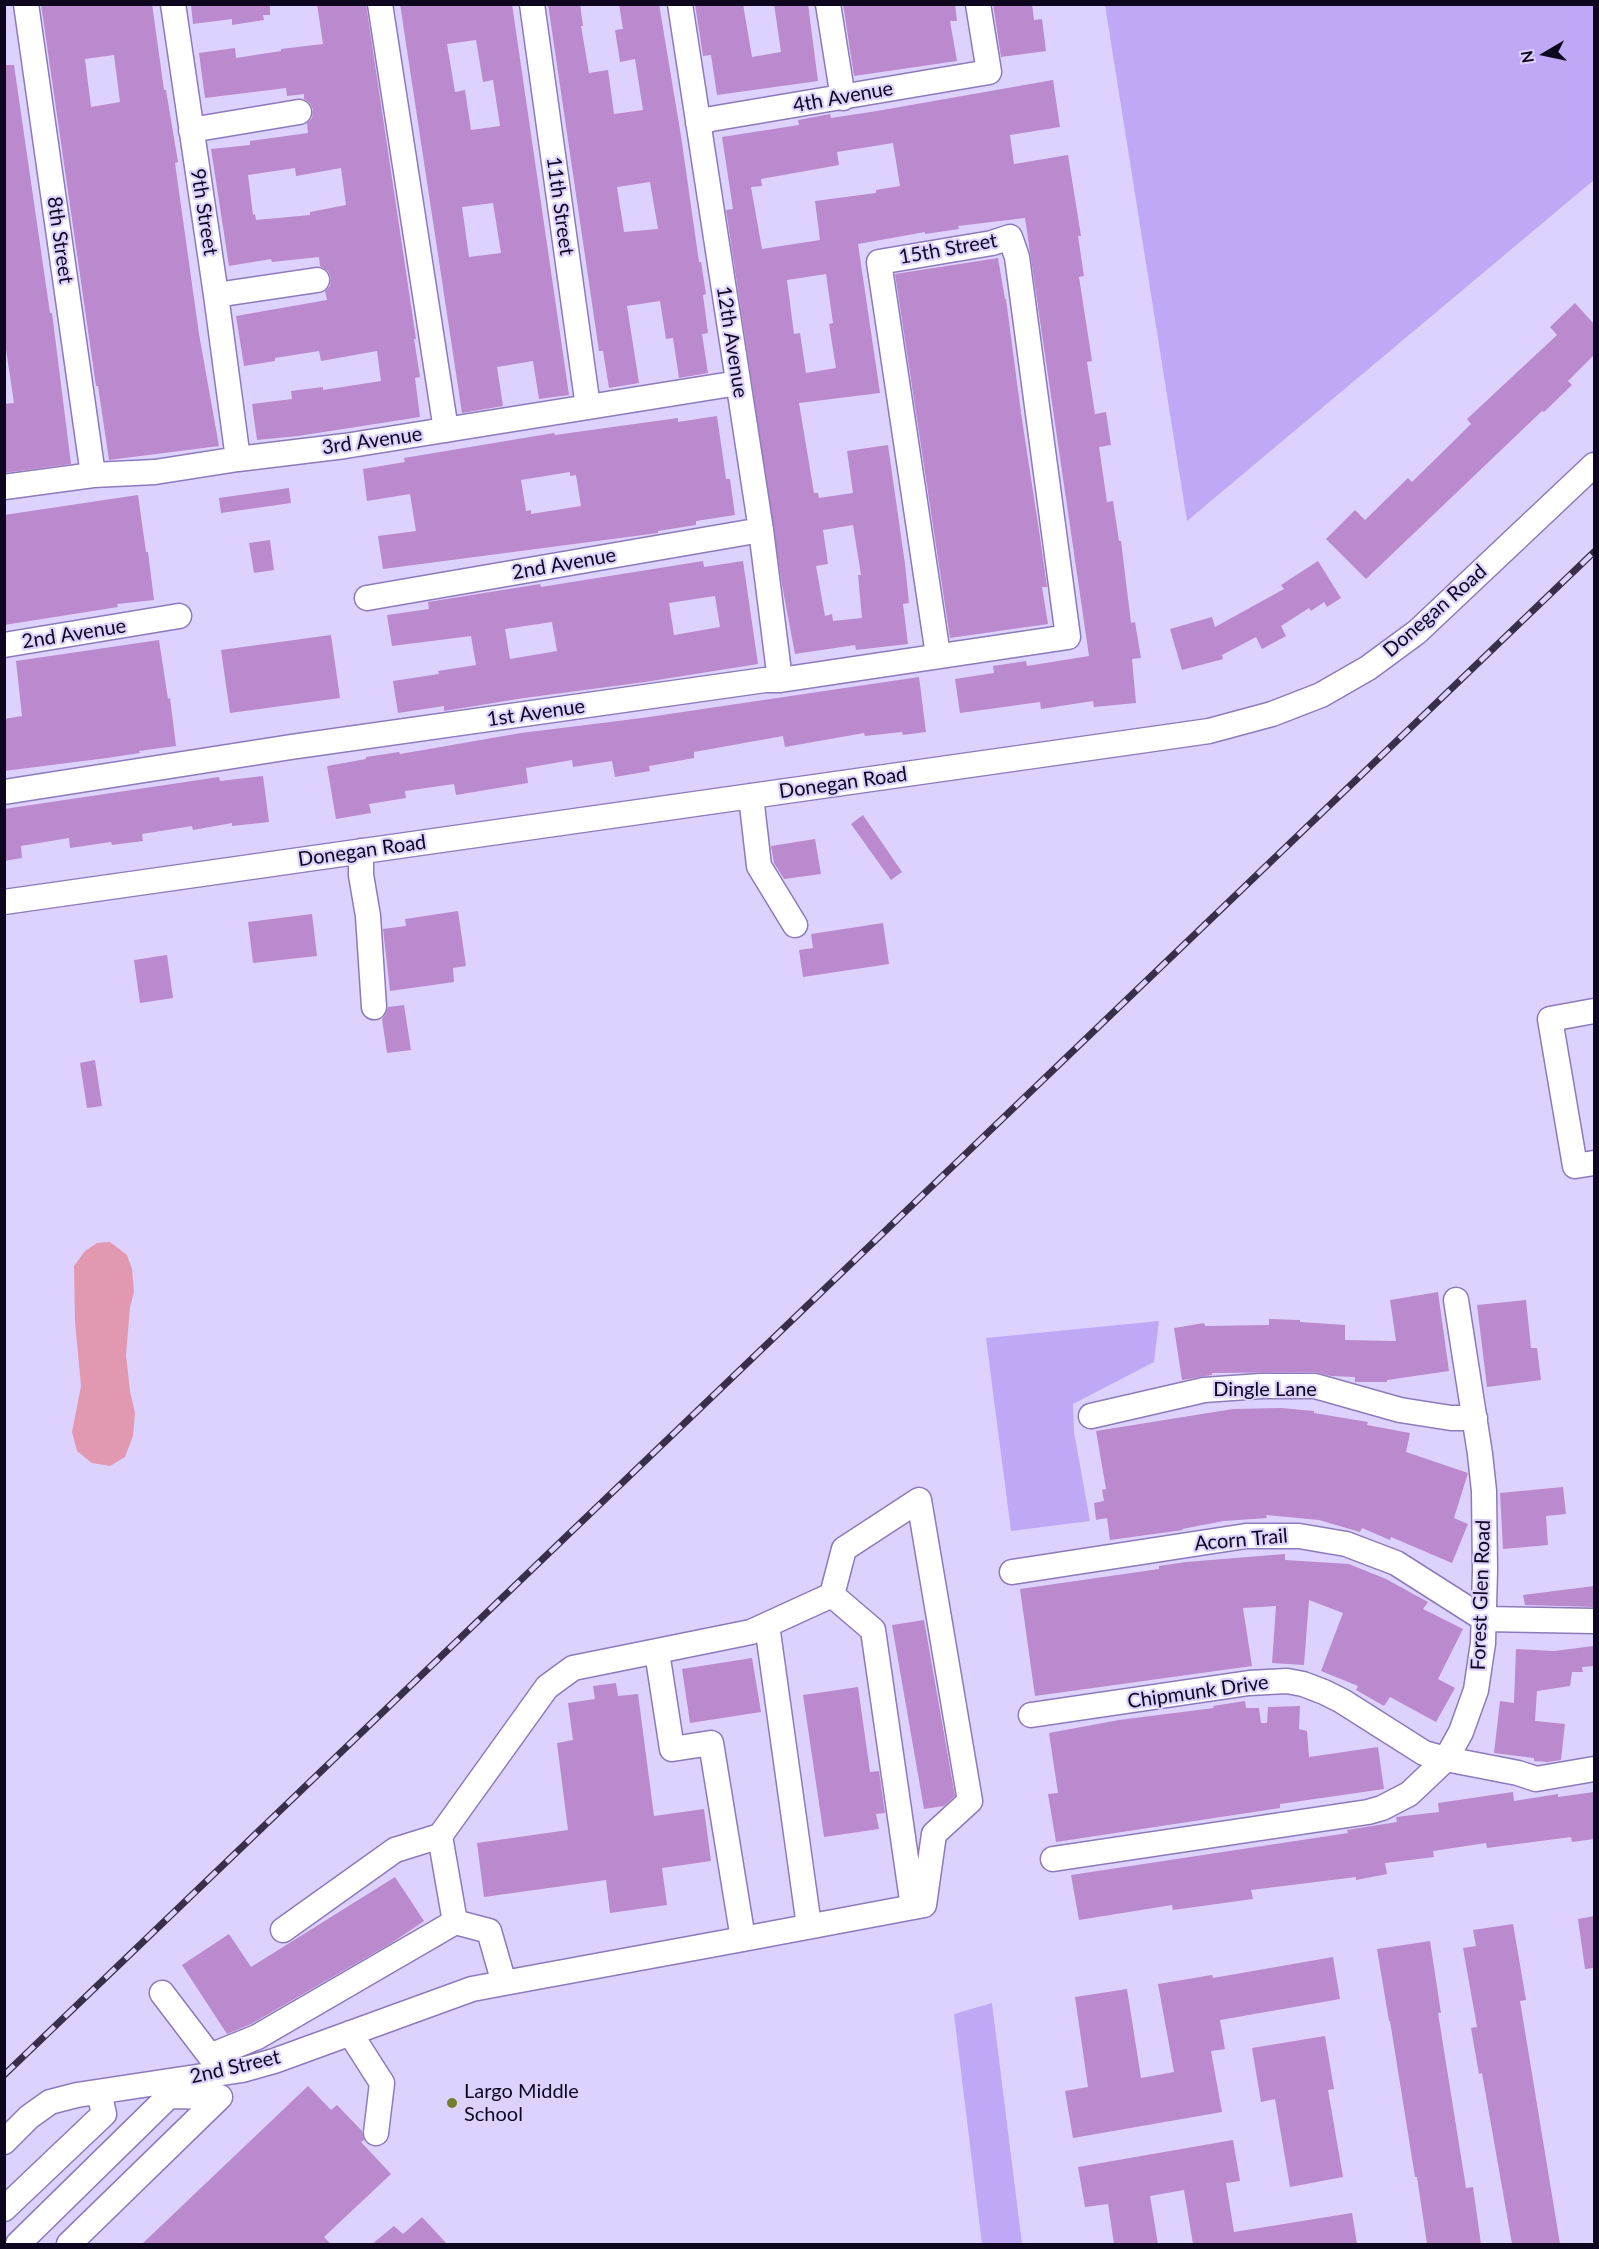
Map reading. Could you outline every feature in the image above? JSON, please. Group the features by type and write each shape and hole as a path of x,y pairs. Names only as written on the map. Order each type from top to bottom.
{"street":[{"name":"8th Street","path":"26,4 93,475"},
{"name":"9th Street","path":"173,4 238,459"},
{"path":"380,4 446,430"},
{"name":"11th Street","path":"532,4 588,407"},
{"name":"12th Avenue","path":"680,4 761,530 780,680"},
{"path":"828,4 843,98"},
{"name":"4th Avenue","path":"698,123 989,72 978,4"},
{"path":"191,130 299,112"},
{"name":"15th Street","path":"938,655 879,262 992,243 1010,237 1017,257 1068,637"},
{"path":"216,295 317,280"},
{"name":"3rd Avenue","path":"4,487 93,475 155,472 345,446 738,383"},
{"name":"Donegan Road","path":"4,902 1209,731 1272,714 1321,695 1368,668 1417,632 1594,465"},
{"name":"2nd Avenue","path":"367,598 761,530"},
{"name":"2nd Avenue","path":"4,645 179,616"},
{"name":"1st Avenue","path":"4,792 291,747 765,680 780,680 1068,637"},
{"path":"751,796 759,866 795,925"},
{"path":"361,851 361,875 368,916 374,1007"},
{"path":"1594,1011 1550,1019 1575,1166 1594,1163"},
{"name":"Forest Glen Road","path":"1053,1859 1375,1810 1409,1794 1446,1759 1461,1732 1476,1690 1484,1619 1484,1491 1456,1300"},
{"name":"Dingle Lane","path":"1091,1416 1204,1390 1261,1386 1315,1386 1400,1410 1451,1418 1474,1418"},
{"path":"920,1500 970,1801 934,1834 924,1905 913,1907 873,1630 832,1595 844,1548 920,1500"},
{"name":"Acorn Trail","path":"1012,1572 1217,1540 1274,1535 1299,1536 1346,1544 1396,1563 1484,1619"},
{"path":"283,1930 395,1850 440,1836 547,1687 573,1668 751,1632 832,1595"},
{"path":"1484,1619 1594,1621"},
{"path":"767,1625 809,1926"},
{"path":"657,1652 672,1749 711,1743 743,1939"},
{"name":"Chipmunk Drive","path":"1031,1715 1249,1683 1287,1682 1303,1684 1342,1701 1424,1753 1536,1779 1594,1769"},
{"path":"440,1836 455,1922"},
{"name":"2nd Street","path":"4,2142 29,2116 50,2102 99,2092 242,2070 472,1989 913,1907"},
{"path":"162,1993 210,2056 257,2037 455,1922 489,1931 504,1983"},
{"path":"350,2033 382,2084 376,2133"},
{"path":"4,2209 104,2114 99,2092"},
{"path":"18,2244 169,2096 220,2097 69,2244"}],"shaded area":[{"path":"1105,5 1594,5 1594,180 1187,521"},
{"path":"110,1242 127,1255 132,1269 134,1292 130,1307 126,1355 135,1413 133,1436 125,1457 110,1466 92,1463 77,1451 72,1432 81,1386 75,1322 74,1266 85,1251 97,1243"},
{"path":"1159,1321 1154,1362 1073,1404 1074,1432 1090,1521 1011,1531 986,1338"},
{"path":"992,2003 1022,2244 982,2244 954,2014"}],"building":[{"path":"41,4 152,4 164,90 166,90 178,162 175,163 199,334 219,446 109,460 98,386 96,386","holes":["114,55 120,102 91,107 85,59"]},
{"path":"191,4 270,4 270,15 263,15 264,20 232,25 232,19 193,24"},
{"path":"317,4 366,4 416,339 414,339 420,377 415,378 420,417 257,440 252,404 292,399 291,391 323,387 323,390 381,381 377,351 321,361 319,351 244,366 236,316 327,300 325,291 330,286 331,278 328,271 320,266 319,257 272,262 271,259 229,266 211,149 250,145 250,141 308,133 307,123 312,118 313,110 310,103 304,99 304,94 287,96 286,88 205,98 199,53 235,48 236,58 323,44","holes":["295,168 296,176 341,168 346,205 310,212 310,215 256,220 255,214 253,215 248,175"]},
{"path":"400,4 512,4 569,395 539,399 533,361 497,367 503,406 462,413","holes":["476,40 483,82 493,80 500,126 471,130 465,90 455,92 447,44","493,203 501,253 469,257 462,207"]},
{"path":"548,4 580,4 583,26 581,26 589,73 608,70 614,114 643,110 635,59 620,62 615,30 623,29 619,4 659,4 706,294 703,295 708,333 702,334 708,373 679,378 673,338 666,339 660,301 627,306 639,383 609,388 603,351 599,351","holes":["650,182 658,229 624,232 617,187"]},
{"path":"695,4 743,4 752,57 781,52 774,4 808,4 818,81 717,95 711,55 703,56"},
{"path":"843,4 955,4 957,21 950,21 957,61 854,76"},
{"path":"993,4 1032,4 1034,20 1042,19 1046,51 1001,57"},
{"path":"4,65 14,65 50,313 52,313 71,464 4,473 4,404 14,403 4,336"},
{"path":"1053,80 1060,127 1010,135 1014,164 1068,155 1081,236 1078,236 1084,276 1079,277 1092,361 1087,362 1095,414 1106,412 1111,445 1099,447 1107,502 1113,501 1119,541 1121,541 1131,623 1135,622 1141,658 1132,659 1136,703 1094,707 1093,701 1041,709 1040,702 960,713 955,679 994,673 993,666 1026,661 1027,666 1089,656 1025,218 958,226 959,229 925,234 925,232 858,244 880,393 799,403 814,493 818,493 819,498 853,493 847,451 888,445 909,603 903,604 908,644 856,650 855,645 795,654 782,585 726,210 733,209 722,137 799,125 798,120 830,114 831,118","holes":["893,143 900,186 876,190 876,193 815,201 820,240 762,249 751,187 762,186 761,179 839,165 837,152","826,274 833,323 829,324 836,368 806,373 800,333 794,334 787,280","853,525 861,575 858,575 862,618 833,621 832,614 825,616 816,566 828,564 823,530"]},
{"path":"998,258 1006,299 1047,587 1042,587 1048,624 950,638 895,274"},
{"path":"1575,303 1594,324 1594,355 1568,381 1572,385 1366,579 1326,539 1355,510 1365,520 1408,478 1412,482 1471,424 1467,419 1557,335 1550,327"},
{"path":"717,416 726,479 730,479 735,515 696,521 696,525 658,531 658,533 383,569 378,536 416,531 410,494 367,501 363,469 405,462 404,458 554,433 555,435 678,418 678,422","holes":["570,472 570,476 576,475 581,506 531,514 531,510 526,511 521,480"]},
{"path":"289,488 291,503 221,513 219,498"},
{"path":"138,495 154,600 117,604 118,607 4,625 4,515"},
{"path":"270,540 274,570 254,573 249,543"},
{"path":"703,561 704,567 743,561 758,664 444,711 444,706 398,713 393,681 439,674 438,671 476,665 471,636 392,646 387,615 429,609 428,602 540,584 541,587","holes":["715,596 720,627 674,635 669,603","552,622 557,651 510,659 505,629"]},
{"path":"1318,561 1341,598 1327,607 1324,602 1311,611 1309,608 1281,626 1286,636 1262,649 1256,637 1222,655 1223,659 1182,670 1170,629 1212,617 1215,627 1284,589 1281,585"},
{"path":"331,635 340,698 230,713 221,650"},
{"path":"159,640 176,746 107,758 4,771 4,719 22,716 16,661"},
{"path":"919,677 926,732 865,736 864,733 785,747 783,736 694,752 694,758 649,766 650,771 615,777 612,761 573,767 572,760 526,768 528,783 456,795 454,784 405,791 406,798 369,804 371,813 336,819 327,766 366,759 366,757 399,752 400,754 521,733 642,718"},
{"path":"263,776 269,822 232,826 232,823 193,830 192,826 142,834 143,841 112,845 111,842 70,848 69,838 21,846 22,858 4,861 4,809 219,777 220,781"},
{"path":"863,815 902,872 891,880 851,824"},
{"path":"815,839 821,874 784,879 774,863 771,846"},
{"path":"458,911 466,966 453,968 454,982 390,991 383,929 406,926 405,919"},
{"path":"312,914 317,956 253,963 248,922"},
{"path":"883,923 889,964 803,977 799,950 813,948 811,934"},
{"path":"167,955 173,998 140,1003 134,960"},
{"path":"404,1005 411,1050 387,1053 382,1019 388,1007"},
{"path":"95,1060 102,1106 87,1108 80,1063"},
{"path":"1438,1292 1449,1371 1387,1380 1387,1382 1355,1382 1355,1377 1331,1376 1315,1372 1212,1373 1212,1375 1182,1380 1174,1328 1204,1323 1205,1326 1269,1325 1269,1319 1300,1320 1300,1322 1345,1325 1345,1340 1396,1341 1390,1300"},
{"path":"1526,1300 1531,1348 1537,1348 1541,1380 1487,1387 1477,1305"},
{"path":"1281,1408 1314,1411 1314,1413 1368,1422 1367,1425 1410,1433 1406,1452 1468,1473 1454,1518 1468,1524 1452,1563 1391,1537 1390,1540 1362,1528 1360,1532 1319,1520 1266,1515 1267,1518 1224,1521 1183,1530 1110,1540 1107,1518 1096,1520 1094,1503 1104,1501 1102,1490 1106,1489 1096,1431 1233,1409"},
{"path":"1563,1487 1566,1514 1546,1516 1548,1545 1503,1549 1500,1493"},
{"path":"1285,1554 1285,1560 1349,1564 1386,1579 1428,1602 1423,1609 1463,1629 1438,1679 1455,1688 1436,1722 1390,1697 1384,1706 1356,1690 1358,1686 1321,1671 1343,1613 1309,1600 1304,1665 1272,1663 1276,1606 1243,1608 1252,1666 1035,1696 1020,1589 1159,1569 1159,1566 1186,1562"},
{"path":"1594,1586 1594,1607 1525,1605 1523,1595"},
{"path":"924,1620 955,1796 944,1806 924,1809 892,1625"},
{"path":"1594,1646 1594,1666 1582,1667 1583,1672 1572,1672 1570,1686 1537,1691 1535,1721 1565,1724 1561,1760 1534,1761 1534,1758 1494,1753 1500,1701 1514,1703 1516,1649 1554,1651"},
{"path":"752,1658 761,1712 690,1723 682,1669"},
{"path":"616,1683 618,1696 638,1694 654,1816 704,1809 711,1861 662,1868 667,1905 610,1913 606,1880 484,1897 477,1843 568,1830 557,1743 573,1740 568,1703 595,1699 593,1686"},
{"path":"858,1687 870,1772 879,1771 885,1813 876,1814 879,1829 824,1837 803,1695"},
{"path":"1245,1701 1246,1708 1259,1708 1261,1723 1267,1723 1268,1707 1300,1706 1299,1729 1307,1731 1309,1757 1378,1747 1384,1789 1280,1804 1280,1808 1056,1842 1048,1794 1058,1793 1049,1733 1119,1720 1214,1708 1213,1706"},
{"path":"1513,1792 1514,1801 1558,1794 1558,1797 1594,1792 1594,1839 1572,1842 1571,1837 1487,1848 1486,1843 1433,1851 1434,1857 1385,1863 1387,1874 1356,1880 1356,1877 1251,1890 1253,1899 1173,1910 1172,1905 1079,1920 1071,1875 1348,1833 1347,1830 1397,1822 1396,1817 1439,1812 1438,1803"},
{"path":"395,1877 424,1921 393,1942 251,2024 227,2034 182,1965 229,1934 251,1967"},
{"path":"1594,1916 1594,1968 1585,1969 1578,1919"},
{"path":"1513,1924 1526,2000 1520,2001 1560,2244 1512,2244 1482,2073 1479,2074 1471,2028 1477,2027 1463,1948 1476,1946 1473,1930"},
{"path":"1430,1941 1441,2013 1438,2013 1466,2188 1473,2187 1481,2244 1427,2244 1417,2177 1415,2177 1377,1949"},
{"path":"1333,1957 1340,1999 1220,2020 1225,2049 1211,2051 1222,2112 1073,2138 1065,2091 1088,2087 1075,1997 1127,1989 1141,2078 1174,2072 1158,1984 1212,1975 1213,1978"},
{"path":"1325,2036 1334,2089 1328,2090 1343,2177 1290,2187 1275,2099 1261,2102 1252,2048"},
{"path":"308,2086 331,2110 337,2105 362,2131 364,2140 361,2142 391,2174 324,2237 331,2244 142,2244"},
{"path":"1233,2140 1240,2181 1226,2183 1234,2232 1352,2213 1357,2244 1193,2244 1184,2190 1150,2196 1158,2244 1114,2244 1108,2204 1085,2207 1078,2167"},
{"path":"422,2217 447,2244 372,2244 394,2226 403,2234"}],"railway":[{"path":"4,2075 1594,552"}],"place":[{"name":"Largo Middle School","path":"452,2103"}]}
